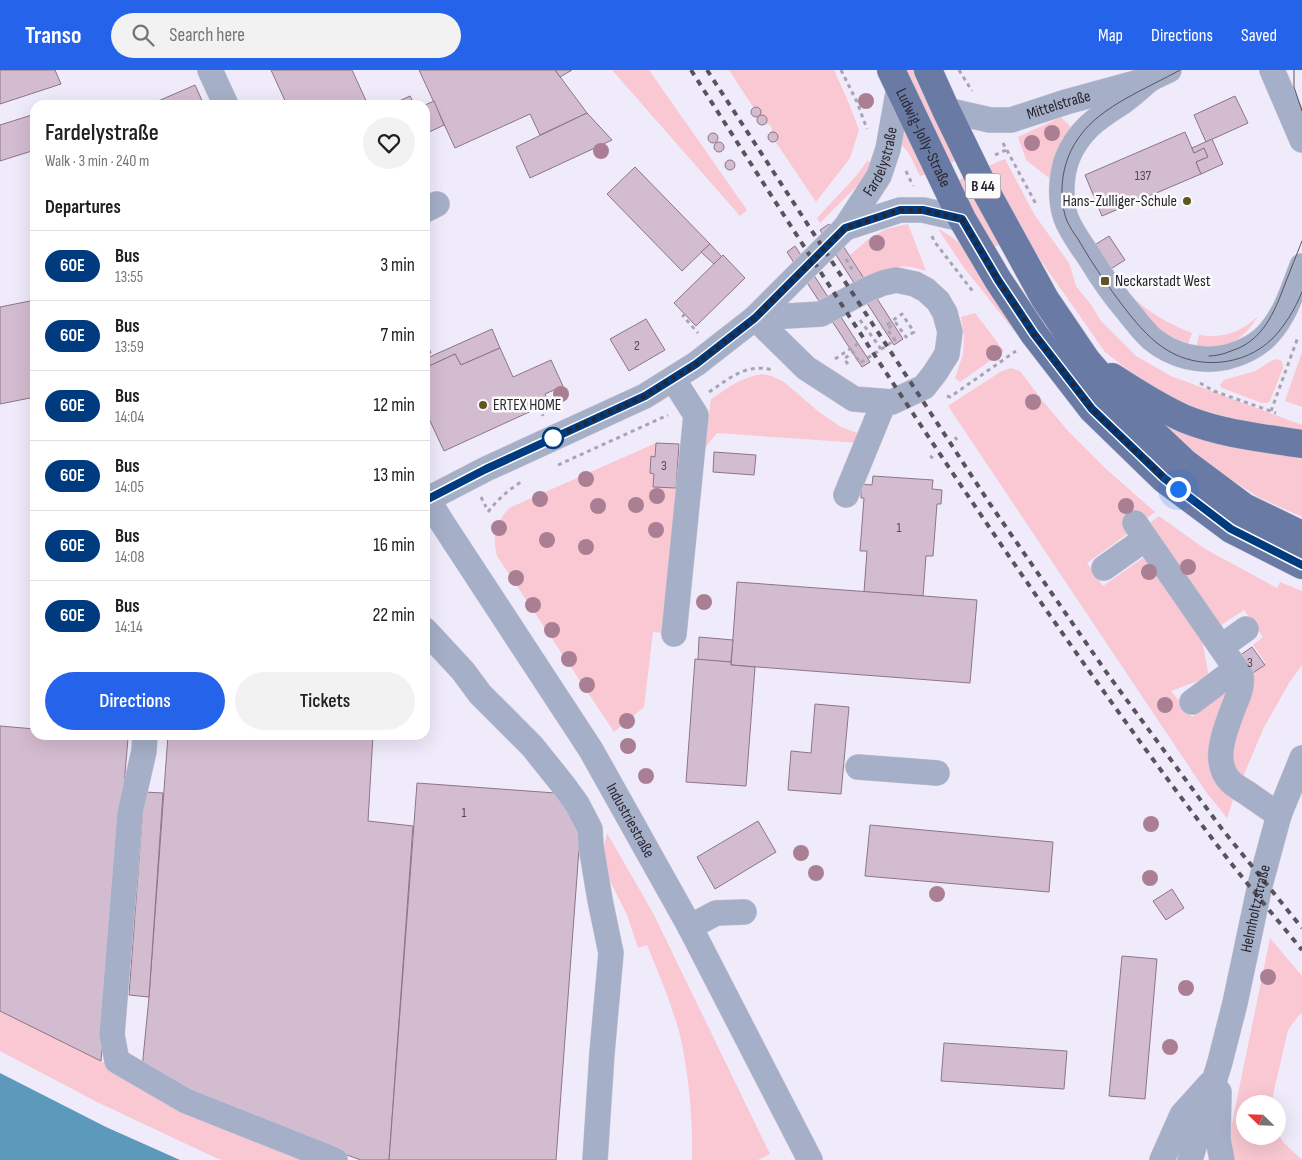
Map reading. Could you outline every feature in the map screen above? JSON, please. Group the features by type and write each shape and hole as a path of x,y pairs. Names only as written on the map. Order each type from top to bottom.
{"main road":[{"name":"Ludwig-Jolly-Straße","path":"928,70 984,188 1045,299 1088,361 1134,415 1185,463 1244,507 1302,535"},
{"name":"Ludwig-Jolly-Straße","path":"895,78 962,219 998,280 1034,334 1092,409 1164,478 1231,529 1302,565"},
{"path":"1088,361 1141,396 1186,419 1228,433 1302,444"}],"street":[{"path":"210,70 224,100"},
{"path":"1272,70 1302,140"},
{"path":"1285,98 1293,70"},
{"path":"1160,74 1096,119 1080,136 1067,160 1064,172 1062,199 1065,217 1096,269 1116,297 1152,338 1167,349 1202,360 1219,359 1238,354 1254,346 1268,335 1289,301 1302,266"},
{"name":"Mittelstraße","path":"946,110 990,120 1011,120 1160,74"},
{"name":"Fardelystraße","path":"430,495 645,396 696,364 755,318 839,234 878,176 888,149 895,78"},
{"name":"Fardelystraße","path":"839,234 900,210 923,210 962,219"},
{"path":"896,280 915,284 926,290 938,301 945,313 950,332 947,354 924,387 892,402 884,402 854,399 806,368 755,318 822,314 866,290 896,280"},
{"path":"673,379 696,415 674,634"},
{"path":"846,495 884,402"},
{"name":"Industriestraße","path":"430,503 590,750 690,927 810,1160"},
{"path":"1104,568 1140,531 1241,676 1242,683 1222,744 1222,765 1225,774 1231,782 1279,815"},
{"path":"1221,647 1246,629"},
{"path":"430,635 463,671 480,694 532,746 577,804 590,829 594,864 611,953 595,1160"},
{"path":"1192,702 1236,669"},
{"path":"145,740 130,813 112,1035 118,1061 186,1101 335,1160"},
{"name":"Helmholtzstraße","path":"1190,1160 1235,1003 1260,885 1279,815 1302,758"},
{"path":"858,767 937,773"},
{"path":"690,927 716,913 744,912"},
{"path":"1162,1160 1182,1115 1217,1070"},
{"name":"Helmholtzstraße","path":"1217,1070 1218,1139 1222,1160"}],"path":[{"path":"841,70 857,102 868,133"},
{"path":"959,70 974,95"},
{"path":"839,234 866,290"},
{"path":"685,314 683,316 698,333"},
{"path":"844,359 852,352 860,363 881,350 895,340 887,329 896,323 906,337 914,332 902,314 882,328"},
{"path":"1271,411 1299,332"},
{"path":"870,334 881,350"},
{"path":"832,362 860,343"},
{"path":"924,387 950,397 1018,349"},
{"path":"539,407 543,416"}],"shaded area":[{"path":"612,70 649,70 747,210 740,216"},
{"path":"729,70 834,70 859,130 850,158 816,202 775,141 778,138 777,134 770,133 772,130 771,126 768,124 764,125 767,121 766,118 763,115 759,116 761,113 760,109 757,106 753,107"},
{"path":"906,70 916,70 957,160 948,164"},
{"path":"1061,117 1071,127 1058,153 1049,178 1026,160 1018,137"},
{"path":"904,131 927,174 920,176 908,153 899,143"},
{"path":"1005,159 1034,214 1069,263 1076,286 1092,306 1100,320 1136,356 1171,376 1302,425 1302,432 1248,422 1194,408 1142,381 1105,352 1037,255 988,166"},
{"path":"867,161 873,163 861,182 820,223 817,218 857,175"},
{"path":"965,177 999,242 997,246 993,246 957,181"},
{"path":"908,224 926,271 901,266 881,271 865,279 850,255 870,238 886,229"},
{"path":"938,229 954,239 968,252 1016,330 1014,331 962,265"},
{"path":"1131,296 1160,318 1192,333 1187,347 1161,334"},
{"path":"975,313 1004,351 960,382 955,378 963,354 964,336 961,317"},
{"path":"1258,316 1239,339 1217,347 1196,348 1199,335 1216,336 1231,333 1252,322"},
{"path":"1302,352 1302,407 1285,401"},
{"path":"1277,359 1282,361 1283,368 1270,401 1267,403 1262,403 1222,388 1220,385 1224,380 1255,371"},
{"path":"1011,368 1020,371 1068,431 1105,468 1155,512 1087,563 1103,586 1150,553 1200,629 1209,677 1171,691 1192,717 1238,682 1218,780 1233,800 1227,818 1206,792 948,406 1000,372"},
{"path":"762,374 772,376 784,382 819,412 841,427 863,435 860,443 717,433 704,449 711,399 741,380"},
{"path":"1135,400 1302,454 1302,517 1258,497 1220,472 1155,426"},
{"path":"656,443 653,487 676,488 662,633 653,632 644,707 614,732 497,556 495,536 498,525 509,508"},
{"path":"1159,516 1205,549 1277,588 1280,582 1302,591 1302,665 1289,683 1264,727 1243,777 1234,765 1231,747 1248,676 1265,665 1265,662 1253,645 1263,637 1244,610 1217,628 1146,526"},
{"path":"607,833 653,913 770,1154 758,1160 692,1160 690,1097 680,1035 647,945 638,948 627,915 603,867 602,856"},
{"path":"1270,938 1302,976 1302,1013 1288,1030 1273,1095 1238,1095"},
{"path":"0,1011 101,1061 219,1126 306,1160 223,1160 97,1102 0,1051"},
{"path":"1236,1104 1236,1145 1286,1145 1302,1160 1230,1160 1231,1128"}],"water":[{"path":"0,1073 106,1127 180,1160 0,1160"}],"building":[{"path":"0,70 55,70 61,84 0,104"},
{"path":"271,70 352,70 366,100 285,100"},
{"path":"419,70 555,70 587,113 540,135 530,114 455,148"},
{"path":"555,70 572,70 560,77"},
{"path":"195,85 202,100 160,100"},
{"path":"410,96 412,100 401,100"},
{"path":"1235,96 1248,123 1206,142 1194,115"},
{"path":"434,101 444,125 430,132 430,103"},
{"path":"754,107 758,107 761,112 760,116 754,117 751,114 751,110"},
{"path":"587,113 612,140 530,178 516,147"},
{"path":"760,115 764,115 767,120 766,124 760,125 757,122 757,118"},
{"path":"30,116 30,152 0,161 0,125"},
{"path":"771,132 775,132 778,137 777,141 771,142 768,139 768,135"},
{"name":"Hans-Zulliger-Schule","path":"1185,132 1194,153 1204,148 1208,157 1196,162 1201,174 1102,216 1085,175"},
{"path":"711,133 715,133 718,138 717,142 711,143 708,140 708,136"},
{"path":"1212,139 1223,164 1201,174 1196,162 1208,157 1204,148 1194,153 1192,148"},
{"path":"717,142 721,142 724,147 723,151 717,152 714,149 714,145"},
{"path":"728,160 732,160 735,165 734,169 728,170 725,167 725,163"},
{"path":"635,167 710,244 682,271 607,194"},
{"path":"829,224 903,339 894,345 820,230"},
{"path":"1109,236 1125,260 1109,270 1093,246"},
{"path":"710,244 722,257 714,264 701,252"},
{"path":"795,246 870,362 862,367 787,252"},
{"path":"723,255 745,278 696,326 674,303"},
{"path":"30,301 30,398 0,404 0,307"},
{"path":"646,319 665,350 629,371 610,339"},
{"path":"492,329 500,348 461,365 455,354 430,366 430,357"},
{"path":"500,348 513,377 551,360 563,386 545,394 549,403 444,451 430,421 430,366 455,354 461,365"},
{"path":"656,443 679,444 676,488 653,487 654,474 650,473 651,456 655,457"},
{"path":"714,452 756,455 754,475 713,472"},
{"path":"873,476 933,480 932,489 942,490 941,504 937,504 933,556 926,556 923,596 864,592 867,551 860,551 864,498 861,498 861,484 872,485"},
{"path":"737,582 977,600 970,683 731,665"},
{"path":"699,637 733,640 731,662 698,660"},
{"path":"1252,647 1265,665 1248,676 1236,658"},
{"path":"695,659 731,662 731,665 755,667 746,786 686,782"},
{"path":"815,704 849,707 841,794 788,790 791,751 811,753"},
{"path":"0,726 30,729 30,740 128,740 101,1061 0,1011"},
{"path":"168,740 373,740 368,821 413,826 389,1160 361,1160 211,1107 142,1069"},
{"path":"417,783 583,795 556,1160 389,1160"},
{"path":"144,792 163,793 149,997 129,995"},
{"path":"758,821 776,852 715,889 697,857"},
{"path":"870,825 1053,842 1049,892 865,876"},
{"path":"1172,889 1184,908 1166,920 1153,901"},
{"path":"1122,956 1157,959 1145,1099 1109,1096"},
{"path":"944,1043 1067,1051 1064,1089 941,1081"}],"tram line":[{"path":"1180,70 1112,107 1089,125 1080,136 1066,164 1062,184 1063,205 1070,227 1104,280 1141,328 1167,350 1193,361 1221,362 1235,360 1261,348 1277,334 1293,311 1302,292"},
{"path":"1294,70 1294,87 1302,111"},
{"path":"1209,356 1223,354 1242,346 1266,325 1272,315 1302,241"}],"railway":[{"path":"691,70 879,362 1008,555 1074,650 1222,852 1302,950"},
{"path":"707,70 990,504 1109,676 1222,829 1302,928"}],"bus line":[{"name":"60E","path":"430,498 486,469 645,396 673,379 696,364 755,318 845,228 900,210 923,210 962,219 998,280 1034,334 1092,409 1164,478 1231,529 1302,565"}],"place":[{"name":"Hans-Zulliger-Schule","path":"1187,201"},
{"name":"Neckarstadt West","path":"1105,281"},
{"name":"ERTEX HOME","path":"483,405"}],"route":[{"path":"553,438 645,396 696,364 755,318 845,228 900,210 923,210 962,219 998,280 1034,334 1092,409 1178,489"}]}
